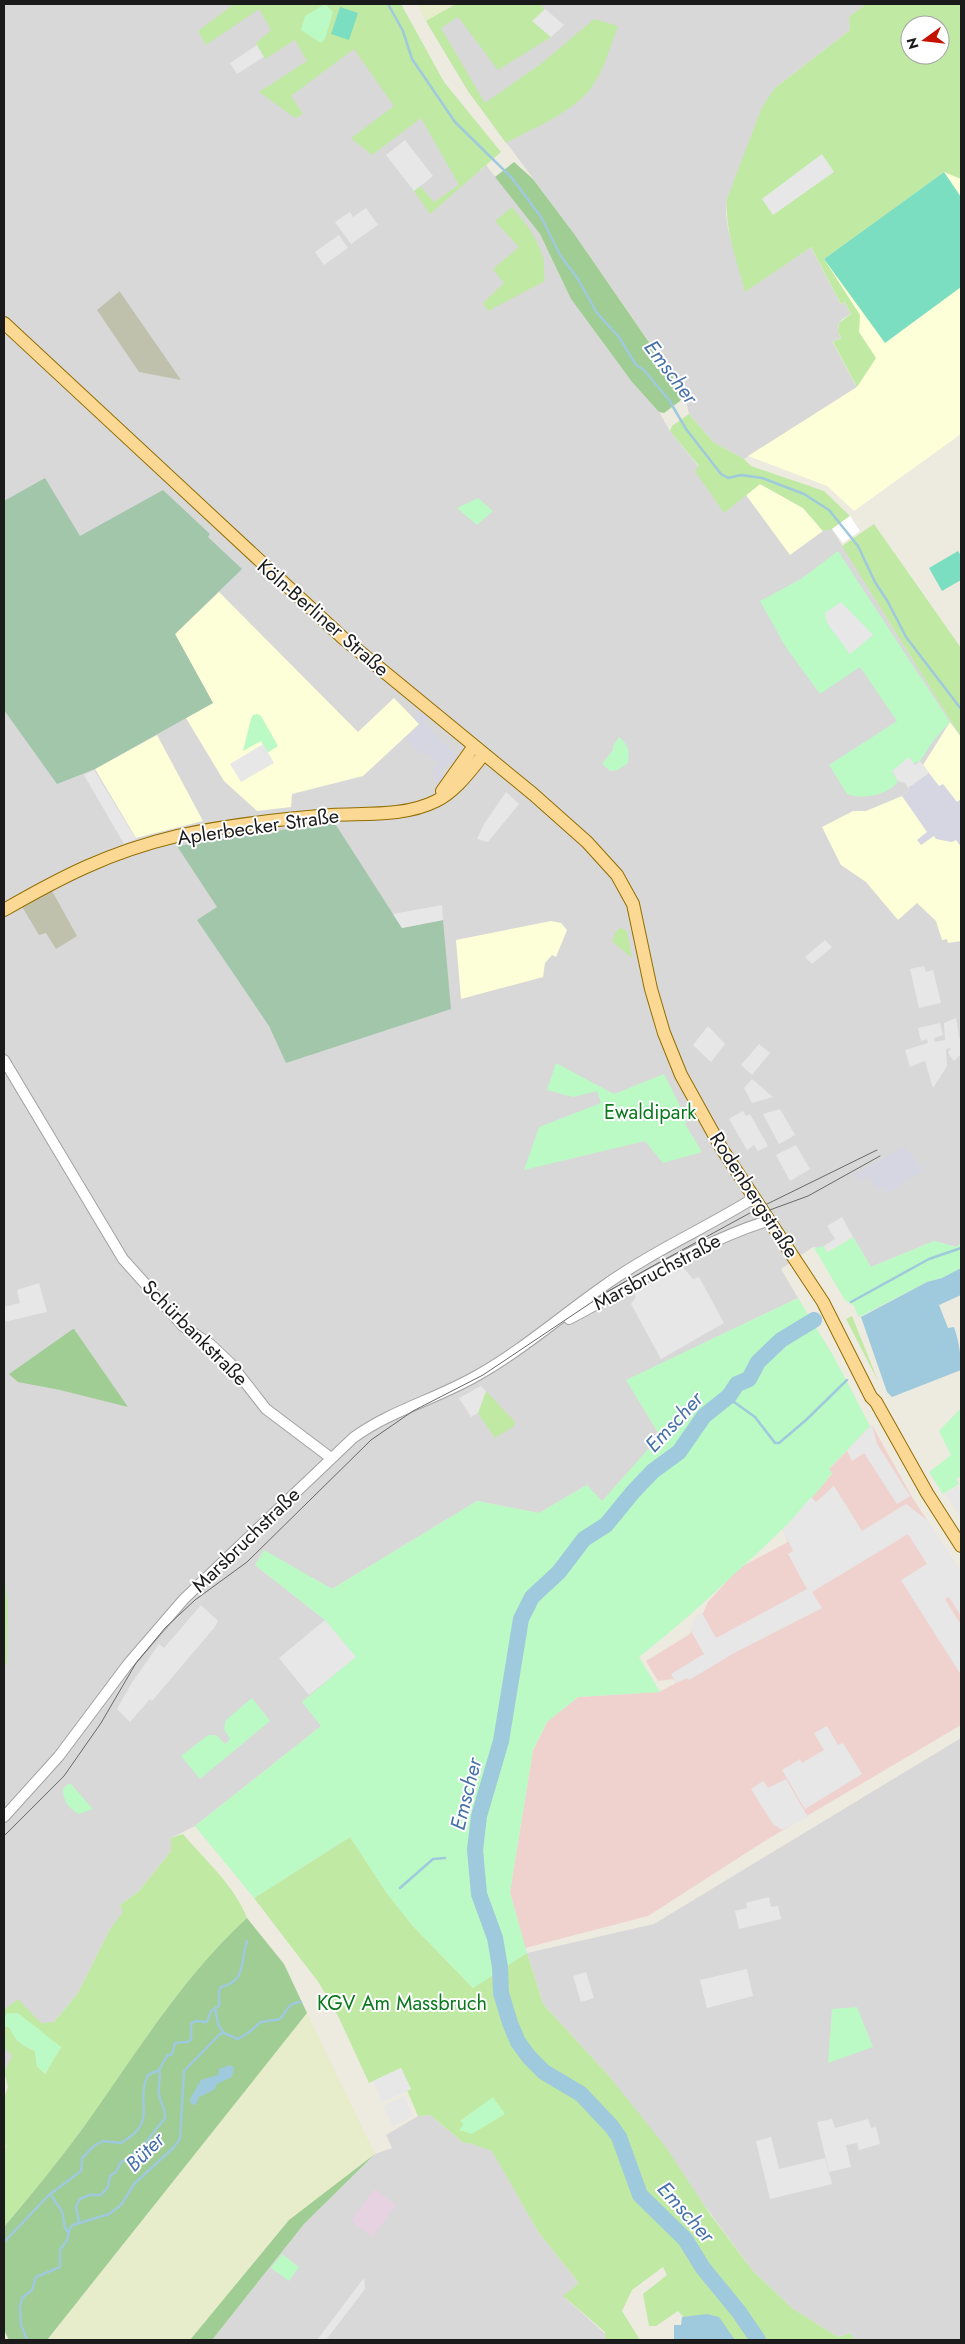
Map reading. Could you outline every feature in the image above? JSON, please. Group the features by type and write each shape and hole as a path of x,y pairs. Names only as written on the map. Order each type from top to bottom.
{"main road":[{"name":"Köln-Berliner Straße","path":"4,323 335,632 541,802 608,863 627,891 636,915"},
{"name":"Aplerbecker Straße","path":"4,910 92,862 154,842 243,824 405,811 436,801 479,750"},
{"name":"Rodenbergstraße","path":"636,915 651,989 664,1033 681,1075 703,1118 823,1302 871,1397 876,1402 927,1493 961,1546"}],"street":[{"name":"Schürbankstraße","path":"4,1060 123,1259 183,1326 211,1345 230,1364 266,1409 331,1458"},
{"name":"Marsbruchstraße","path":"4,1817 59,1756 128,1664 184,1599 353,1438 379,1420 473,1378 546,1330 620,1275 754,1198"},
{"name":"Marsbruchstraße","path":"546,1330 704,1245 736,1231 770,1220"}],"shaded area":[{"path":"4,4 365,4 480,171 486,165 540,234 571,299 632,382 659,412 670,431 699,467 746,495 760,484 794,502 822,529 832,529 961,737 961,1243 956,1247 934,1241 871,1267 853,1237 821,1248 813,1247 781,1269 798,1298 627,1380 660,1436 602,1502 587,1485 539,1513 477,1501 332,1589 264,1551 255,1565 325,1620 356,1657 321,1726 195,1826 171,1838 171,1851 139,1891 120,1905 124,1912 110,1929 78,1993 54,2022 10,2062 4,2072"},
{"path":"417,4 456,4 426,21"},
{"path":"456,4 866,4 849,17 850,30 775,88 727,199 726,214 728,229 745,291 811,247 841,303 845,302 851,314 841,320 842,338 833,343 857,387 744,459 713,442 689,414 684,392 575,235 468,91 426,21"},
{"path":"545,9 564,25 551,37 532,21"},
{"path":"257,45 264,57 237,74 230,63"},
{"path":"405,140 433,176 414,191 386,155"},
{"path":"822,154 834,172 773,215 762,199"},
{"path":"932,162 961,175 961,434 854,511 827,486 748,456 857,387 833,342 841,338 838,332 839,323 851,314 845,302 841,304 811,247"},
{"path":"366,208 378,225 351,244 335,222 350,212 353,217"},
{"path":"339,235 348,248 324,265 315,252"},
{"path":"120,291 181,380 139,372 97,310"},
{"path":"45,478 80,536 163,490 210,534 208,537 242,569 175,634 213,703 95,769 57,784 4,710 4,501"},
{"path":"760,484 803,508 823,531 790,555 746,495"},
{"path":"219,592 358,732 394,698 419,724 363,776 292,794 291,807 257,811 224,781 186,718 213,703 175,634"},
{"path":"841,602 873,635 850,654 827,623 825,613"},
{"path":"421,711 428,718 424,722 458,758 454,764 452,761 440,772 446,779 438,789 432,770 439,764 427,752 423,756 406,738 420,725 414,718"},
{"path":"950,722 961,737 961,941 948,943 947,939 942,940 936,921 917,903 898,920 866,882 841,865 822,827 853,811 866,811 902,796 909,790 908,788 929,773 923,765"},
{"path":"157,735 203,821 136,838 95,769"},
{"path":"263,744 274,763 241,782 230,764"},
{"path":"909,757 915,765 920,761 929,773 908,788 905,783 898,781 892,771"},
{"path":"94,770 136,839 124,844 84,775"},
{"path":"929,773 939,786 943,784 957,802 961,799 961,847 956,840 952,842 936,839 934,836 921,845 917,840 927,832 902,796 909,790 908,788"},
{"path":"506,792 519,804 488,842 477,839 484,824"},
{"path":"334,822 402,928 443,920 451,1009 286,1063 269,1026 197,920 217,907 177,846"},
{"path":"51,889 77,936 56,949 46,933 39,935 21,905"},
{"path":"442,905 443,920 402,928 393,914"},
{"path":"551,921 561,923 567,930 556,957 552,955 545,963 543,977 461,999 456,940"},
{"path":"825,940 832,947 812,964 805,957"},
{"path":"924,966 926,972 933,970 941,1003 919,1008 910,969"},
{"path":"956,1018 959,1037 961,1038 961,1054 954,1061 948,1053 951,1048 946,1049 947,1066 933,1088 925,1061 910,1067 905,1050 928,1043 927,1039 921,1041 918,1028 940,1023 943,1035 934,1038 935,1042 945,1040 944,1023"},
{"path":"708,1026 725,1044 711,1062 693,1045"},
{"path":"759,1044 770,1053 752,1075 741,1065"},
{"path":"752,1079 773,1097 752,1103 744,1088"},
{"path":"780,1109 795,1135 779,1144 763,1114"},
{"path":"743,1111 746,1116 750,1114 768,1146 758,1151 754,1145 747,1150 729,1119"},
{"path":"796,1145 810,1169 790,1181 776,1155"},
{"path":"905,1146 925,1174 920,1173 888,1193 883,1186 876,1190 868,1176 860,1181 855,1174"},
{"path":"842,1217 853,1237 827,1252 824,1246 835,1239 827,1226"},
{"path":"682,1266 693,1279 699,1277 724,1323 661,1359 631,1304 636,1297 633,1291"},
{"path":"39,1283 47,1312 4,1322 4,1307 20,1303 17,1290"},
{"path":"481,1386 486,1391 478,1413 471,1417 459,1398"},
{"path":"872,1425 912,1497 961,1572 961,1725 768,1839 648,1916 525,1948 510,1892 533,1750 547,1722 578,1697 659,1692 676,1683 673,1679 658,1681 646,1661 690,1634 696,1617 703,1613 708,1602 739,1568 788,1542 783,1530 832,1474 829,1469"},
{"path":"872,1425 877,1444 910,1496 897,1504 864,1453 852,1461 847,1451"},
{"path":"834,1486 862,1531 906,1504 927,1520 934,1530 961,1572 961,1616 949,1597 945,1599 959,1622 961,1621 961,1675 901,1580 927,1564 908,1534 812,1592 822,1608 736,1652 689,1680 687,1678 676,1683 671,1674 704,1654 690,1629 696,1617 702,1613 716,1638 807,1589 788,1554 793,1551 783,1530 811,1497 816,1502"},
{"path":"957,1486 961,1493 961,1518 945,1494"},
{"path":"201,1605 218,1621 214,1628 152,1701 150,1699 130,1722 117,1709 131,1684 159,1644 164,1648"},
{"path":"325,1620 356,1657 309,1695 279,1658"},
{"path":"827,1726 838,1745 843,1743 862,1774 805,1809 782,1770 800,1759 802,1763 824,1750 814,1733"},
{"path":"961,1738 961,2340 855,2340 850,2333 838,2337 793,2309 753,2271 609,2076 543,2004 527,1953 654,1924"},
{"path":"786,1779 808,1817 782,1830 773,1824 751,1789 763,1781 768,1788"},
{"path":"769,1897 771,1907 778,1906 781,1919 739,1929 735,1911 747,1908 746,1903"},
{"path":"747,1969 753,1996 707,2008 700,1980"},
{"path":"586,1972 594,1998 581,2002 573,1976"},
{"path":"307,2013 375,2154 289,2220 190,2340 47,2340"},
{"path":"401,2068 411,2089 382,2102 373,2081"},
{"path":"404,2096 413,2116 393,2126 383,2106"},
{"path":"430,2115 464,2143 492,2150 539,2233 579,2283 564,2297 612,2340 212,2340 304,2224 375,2154 392,2148 386,2135 418,2116"},
{"path":"832,2119 835,2128 868,2119 871,2128 876,2127 880,2144 859,2150 857,2143 846,2145 851,2167 829,2172 817,2122"},
{"path":"771,2137 779,2169 825,2158 832,2184 770,2199 756,2141"},
{"path":"374,2189 396,2205 372,2237 351,2221"},
{"path":"364,2278 365,2289 326,2340 317,2340"}],"green space":[{"path":"234,4 401,4 444,82 501,152 430,214 414,191 420,186 434,202 459,185 421,118 372,155 351,138 394,106 354,49 291,96 303,114 295,118 259,92 307,61 295,40 265,59 256,43 271,30 259,9 206,45 198,31"},
{"path":"325,4 333,12 325,39 321,43 301,30 305,16"},
{"path":"456,4 539,4 545,9 533,21 551,37 498,70 458,17 441,28 485,103 542,63 594,19 618,26 602,69 588,92 570,108 506,143 468,91 426,21"},
{"path":"866,4 961,4 961,179 944,172 824,259 860,315 859,332 876,358 857,387 833,342 841,338 838,332 839,323 851,314 845,302 841,304 811,247 745,292 732,246 727,211 727,199 762,107 775,88 850,30 849,17"},
{"path":"340,7 358,13 349,40 331,34"},
{"path":"514,162 533,179 575,235 684,393 680,401 664,413 659,412 632,382 571,299 540,234 495,177"},
{"path":"944,172 961,197 961,287 885,343 824,259"},
{"path":"512,207 534,236 544,260 545,281 488,311 483,303 504,283 493,269 519,247 495,221"},
{"path":"689,414 713,442 744,459 751,466 824,491 850,516 832,529 823,531 803,508 760,484 724,513 695,471 699,466 670,431 672,426"},
{"path":"478,498 493,511 477,525 457,508"},
{"path":"874,524 961,648 961,737 842,546"},
{"path":"838,551 950,722 934,740 920,761 892,772 898,781 889,790 875,795 853,796 847,794 829,765 897,721 860,667 820,694 785,646 760,601 801,579"},
{"path":"958,551 961,556 961,580 942,591 929,568"},
{"path":"253,715 261,716 278,746 267,753 261,741 243,751 251,719"},
{"path":"619,737 628,748 628,763 618,770 610,771 602,764 613,750 613,746"},
{"path":"621,928 627,931 632,958 612,941 616,931"},
{"name":"Ewaldipark","path":"556,1063 614,1094 664,1074 687,1120 685,1124 702,1152 663,1163 645,1141 524,1170 539,1127 601,1103 597,1091 573,1097 547,1090"},
{"path":"853,1237 871,1267 934,1241 956,1247 961,1243 961,1268 942,1278 927,1282 859,1317 854,1306 845,1300 814,1248 824,1246 828,1252"},
{"path":"798,1298 834,1357 870,1426 829,1469 832,1473 811,1498 766,1545 704,1602 639,1657 660,1692 578,1697 547,1722 533,1750 510,1892 527,1953 473,1988 412,1925 386,1892 350,1837 254,1898 195,1826 321,1726 302,1702 355,1657 325,1620 255,1565 264,1550 332,1589 477,1501 539,1513 587,1485 602,1501 660,1436 626,1380"},
{"path":"852,1316 878,1381 846,1319"},
{"path":"73,1329 128,1407 60,1390 18,1382 9,1374"},
{"path":"486,1391 515,1422 514,1426 495,1438 478,1413"},
{"path":"961,1408 961,1476 956,1479 959,1484 943,1494 929,1472 951,1455 939,1431"},
{"path":"4,1574 8,1604 7,1664 4,1666"},
{"path":"252,1698 270,1721 200,1779 181,1756 208,1735 216,1735 225,1744 230,1739 224,1729 226,1720"},
{"path":"70,1783 93,1809 79,1814 69,1807 64,1797 63,1788"},
{"path":"183,1834 227,1884 242,1906 247,1918 223,1941 180,1992 74,2141 4,2227 4,2151 8,2142 4,2149 4,2098 8,2087 4,2072 12,2056 4,2047 4,2026 10,2028 14,2036 26,2047 35,2051 37,2066 45,2074 61,2047 7,2013 4,2018 4,2010 18,1999 41,2023 54,2022 78,1993 110,1929 123,1912 120,1905 139,1891 171,1851 171,1838"},
{"name":"KGV Am Massbruch","path":"350,1837 386,1892 412,1925 473,1988 527,1953 543,2004 609,2076 665,2146 710,2214 753,2271 793,2309 838,2337 850,2333 855,2340 688,2340 688,2322 678,2311 656,2326 649,2326 643,2294 667,2275 663,2267 632,2290 622,2311 640,2340 606,2340 605,2332 563,2296 579,2283 539,2233 492,2151 464,2143 430,2115 418,2116 407,2090 411,2089 401,2068 369,2083 339,2018 319,1983 254,1898"},
{"path":"247,1918 284,1964 307,2013 47,2340 9,2340 4,2330 4,2227 74,2141 180,1992 223,1941"},
{"path":"857,2007 873,2047 828,2063 832,2009"},
{"path":"7,2013 18,2013 61,2047 45,2074 37,2066 35,2051 26,2047 14,2036 10,2028 4,2026 4,2018"},
{"path":"493,2097 505,2114 472,2134 459,2130 464,2124 460,2121"},
{"path":"375,2154 304,2224 212,2340 190,2340 289,2220"},
{"path":"282,2254 299,2267 289,2281 271,2268"}],"water":[{"path":"961,1268 961,1295 939,1305 948,1328 954,1327 961,1359 961,1370 892,1397 887,1392 861,1317 927,1282 942,1278"},
{"path":"230,2065 234,2068 232,2077 217,2084 214,2090 199,2097 196,2105 191,2104 190,2099 201,2080 218,2075 219,2069"},
{"path":"707,2314 719,2317 735,2340 674,2340 674,2325 681,2325 682,2317"}],"pier":[{"path":"850,516 860,531 843,543 832,529"}],"waterway":[{"name":"Emscher","path":"388,4 403,31 412,59 455,122 512,178 541,217 560,255 578,279 597,313 619,337 636,365 644,370 669,400 686,429 721,474 728,478 741,475 762,478 804,494 829,510 858,546 875,582 888,602 906,637 961,709"},
{"name":"Emscher","path":"851,1302 929,1259 961,1248"},
{"name":"Emscher","path":"758,2340 739,2312 703,2268 685,2239 640,2195 619,2137 612,2127 581,2094 544,2072 529,2057 518,2042 501,1993 500,1967 495,1938 479,1894 475,1850 479,1816 501,1741 521,1619 532,1597 559,1572 584,1539 606,1525 653,1471 679,1452 704,1416 729,1396 737,1384 749,1379 758,1362 781,1340 814,1320"},
{"path":"727,1397 755,1417 775,1443 779,1443 847,1380"},
{"name":"Büter","path":"470,1856 475,1856"},
{"name":"Büter","path":"400,1888 433,1859 445,1858"},
{"path":"4,2242 49,2195 81,2171 82,2158 95,2145 103,2141 121,2143 133,2135 140,2127 144,2112 144,2085 148,2075 159,2070 167,2056 172,2054 175,2043 188,2042 191,2039 191,2024 195,2021 207,2022 211,2011 219,2006 219,1991 221,1987 229,1984 239,1975 247,1941"},
{"name":"Büter","path":"27,2340 21,2325 20,2306 22,2298 32,2290 36,2277 60,2267 60,2250 67,2240 70,2228 73,2225 109,2214 121,2205 134,2184 173,2148 180,2139 184,2071 220,2034 224,2033 238,2039 261,2022 280,2019 290,2005 301,2002"},
{"path":"215,2008 218,2024 223,2032"},
{"path":"79,2223 76,2206 80,2199 89,2195 101,2195 108,2187 110,2176 116,2172 121,2162 130,2157 145,2143 165,2118 165,2111 159,2091 159,2070"},
{"path":"51,2194 62,2212 64,2225 68,2232"}],"tram line":[{"path":"4,1836 64,1776 101,1723 136,1663 165,1628 195,1600 247,1562 371,1440 413,1411 483,1375 607,1292 761,1207 877,1150"},
{"path":"756,1215 808,1196 880,1156"}]}
